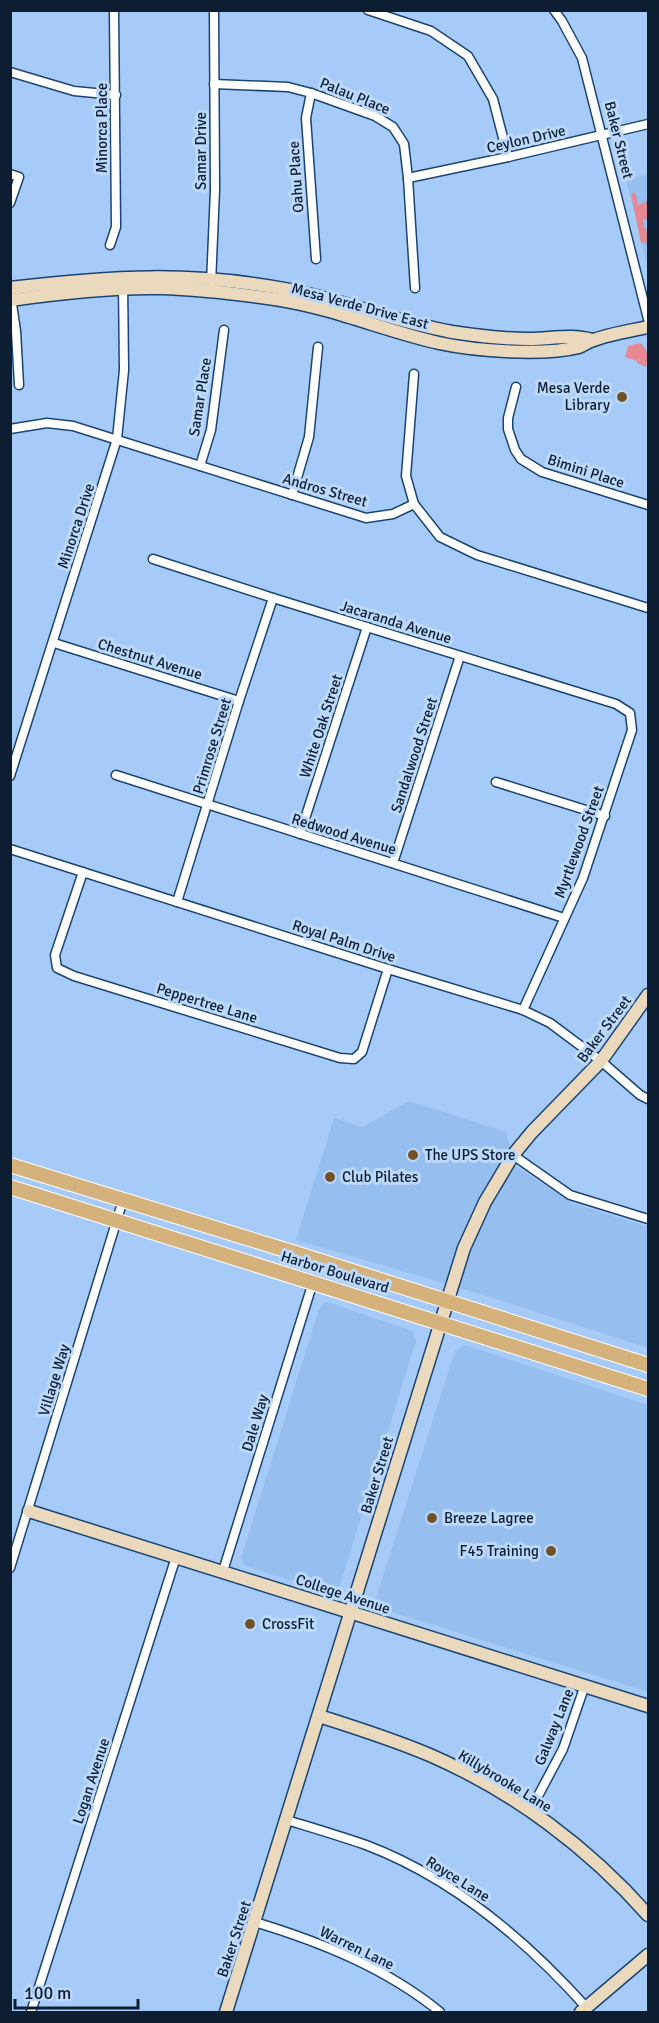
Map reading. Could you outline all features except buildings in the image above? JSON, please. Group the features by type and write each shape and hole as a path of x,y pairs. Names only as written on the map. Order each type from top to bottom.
{"main road":[{"name":"Harbor Boulevard","path":"10,1165 648,1365"},
{"name":"Harbor Boulevard","path":"10,1186 648,1389"}],"street":[{"name":"Minorca Place","path":"110,244 116,227 114,10"},
{"name":"Samar Drive","path":"211,284 215,190 214,10"},
{"path":"368,10 431,31 468,56 493,99 508,158"},
{"name":"Baker Street","path":"554,10 582,58 648,319"},
{"path":"10,72 74,91 116,94"},
{"name":"Palau Place","path":"214,84 288,87 375,116 393,127 404,144 416,288"},
{"name":"Oahu Place","path":"311,93 306,118 316,259"},
{"name":"Ceylon Drive","path":"408,178 508,158 648,124"},
{"path":"10,174 20,177 10,203"},
{"name":"Mesa Verde Drive East","path":"10,288 68,281 123,283 158,288 211,284 304,306 442,344 486,350 546,350 580,346 592,340 648,327"},
{"name":"Mesa Verde Drive East","path":"11,299 123,283"},
{"name":"Minorca Drive","path":"10,776 117,439 124,370 123,283"},
{"path":"11,299 16,331 19,385"},
{"name":"Samar Place","path":"200,466 211,430 224,330"},
{"path":"292,495 309,437 318,347"},
{"path":"414,374 406,476 414,504 440,537 477,555 648,608"},
{"name":"Bimini Place","path":"516,387 508,418 508,429 515,450 521,459 542,472 648,505"},
{"name":"Andros Street","path":"10,429 37,424 81,428 366,518 393,514 414,504"},
{"name":"Jacaranda Avenue","path":"153,559 616,704 630,713"},
{"name":"Primrose Street","path":"177,902 273,598"},
{"name":"White Oak Street","path":"300,834 367,627"},
{"name":"Chestnut Avenue","path":"54,643 239,700"},
{"name":"Sandalwood Street","path":"393,863 460,656"},
{"name":"Myrtlewood Street","path":"522,1010 583,878 632,730 630,713"},
{"name":"Redwood Avenue","path":"116,775 564,918"},
{"path":"496,782 605,816"},
{"name":"Royal Palm Drive","path":"10,849 522,1010 550,1023 601,1061 640,1095 648,1098"},
{"name":"Peppertree Lane","path":"84,872 56,955 57,968 74,976 329,1054 354,1059 362,1052 388,969"},
{"name":"Baker Street","path":"226,2013 464,1248 485,1202 513,1155 532,1132 601,1061 648,995"},
{"path":"513,1155 570,1195 648,1219"},
{"name":"Village Way","path":"10,1568 123,1200"},
{"name":"Dale Way","path":"223,1571 313,1282"},
{"name":"College Avenue","path":"29,1511 648,1706"},
{"name":"Logan Avenue","path":"32,2013 176,1557"},
{"name":"Galway Lane","path":"530,1811 563,1749 585,1685"},
{"name":"Killybrooke Lane","path":"320,1716 377,1734 464,1771 530,1811 598,1863 648,1914"},
{"name":"Royce Lane","path":"287,1820 366,1846 414,1868 459,1894 500,1923 538,1957 584,2010"},
{"name":"Warren Lane","path":"255,1922 308,1939 369,1965 440,2013"},
{"path":"584,2010 648,1955"}],"shaded area":[{"path":"648,174 648,268 626,180"},
{"path":"635,192 638,205 648,201 648,218 643,220 648,242 641,243 631,194"},
{"path":"640,343 647,354 646,367 625,357 628,346"},
{"path":"409,1101 506,1132 514,1165 572,1203 648,1227 648,1348 477,1293 296,1240 334,1118 362,1127"},
{"path":"328,1302 412,1331 416,1341 338,1591 333,1594 246,1566 241,1558 319,1309"},
{"path":"465,1345 648,1405 648,1692 379,1608 375,1601 455,1351"}],"place":[{"name":"Mesa Verde Library","path":"622,397"},
{"name":"The UPS Store","path":"413,1155"},
{"name":"Club Pilates","path":"330,1177"},
{"name":"Breeze Lagree","path":"432,1518"},
{"name":"F45 Training","path":"551,1551"},
{"name":"CrossFit","path":"250,1624"}]}
